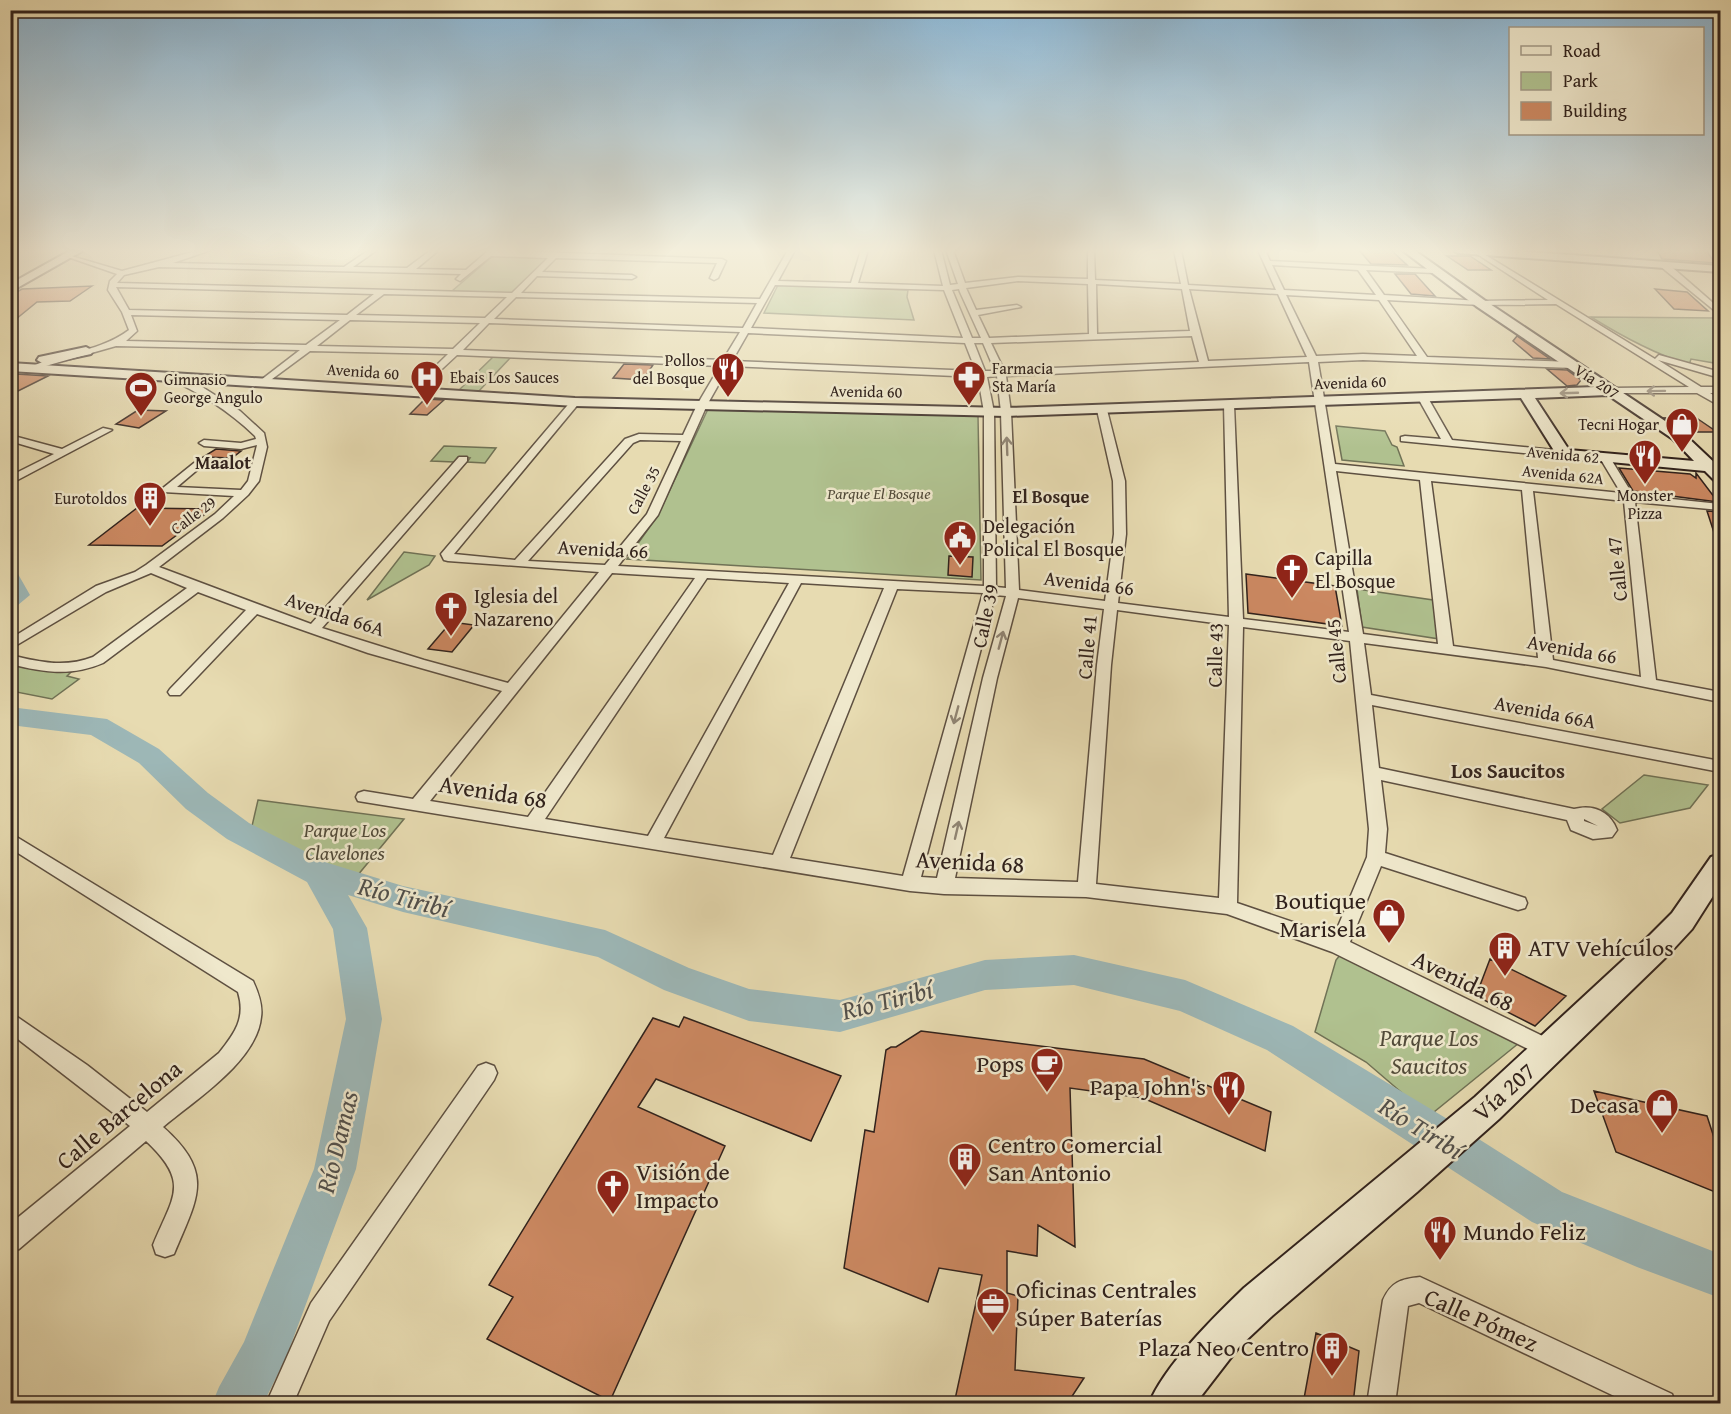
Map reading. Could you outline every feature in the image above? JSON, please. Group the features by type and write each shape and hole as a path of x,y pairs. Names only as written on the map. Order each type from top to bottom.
{"street":[{"path":"38,368 114,343 133,331 127,316"},
{"path":"272,316 747,328 970,340 1195,333"},
{"path":"264,382 349,316"},
{"path":"414,392 494,316"},
{"name":"Calle 35","path":"418,804 652,515 702,405 754,316"},
{"name":"Calle 39","path":"910,884 990,590 989,412 982,374 959,316"},
{"name":"Calle 39","path":"944,887 990,678 1013,593 1006,412 1001,374 976,316"},
{"path":"1093,316 1093,336"},
{"path":"1192,316 1205,365"},
{"name":"Calle 45","path":"1292,316 1313,360 1357,638 1378,829 1376,857 1339,946"},
{"path":"1394,316 1423,358"},
{"name":"Vía 207","path":"1499,316 1678,436 1718,470"},
{"path":"1579,316 1720,403"},
{"path":"114,343 457,352 982,374 1313,360 1423,358 1573,365"},
{"path":"10,367 86,351"},
{"path":"1639,352 1720,375"},
{"name":"Avenida 60","path":"10,367 575,402 989,412 1102,410 1612,391 1720,390"},
{"path":"168,375 219,400 251,425 261,441 241,446 204,443"},
{"path":"1526,394 1564,454"},
{"path":"1423,398 1449,444"},
{"name":"Avenida 66","path":"575,402 447,554 448,558 518,564 990,590 1546,663 1720,697"},
{"name":"Calle 43","path":"1228,907 1236,622 1229,405"},
{"name":"Calle 41","path":"1086,890 1110,605 1119,534 1119,481 1102,410"},
{"path":"10,481 107,430"},
{"path":"518,564 621,447 639,437 687,438"},
{"path":"10,438 64,453"},
{"name":"Avenida 62","path":"1405,439 1718,470"},
{"name":"Calle 29","path":"10,645 101,589 150,568 219,516 244,493 253,481 261,455 261,441"},
{"name":"Calle 47","path":"1605,458 1629,497 1649,683"},
{"path":"315,628 463,459"},
{"path":"198,465 167,490 244,493"},
{"name":"Avenida 62A","path":"1330,467 1720,507"},
{"path":"1425,476 1446,649"},
{"path":"1527,488 1546,663"},
{"name":"Avenida 66A","path":"150,568 255,609 438,670 510,688"},
{"path":"533,823 704,574"},
{"path":"653,842 797,579"},
{"path":"779,862 892,584"},
{"path":"10,659 68,670 82,668 98,660 195,587"},
{"path":"175,692 255,609"},
{"name":"Avenida 66A","path":"1362,698 1720,767"},
{"path":"1371,772 1574,815"},
{"name":"Avenida 68","path":"364,797 910,884 944,887 1086,890 1228,907 1339,946 1550,1050"},
{"name":"Calle Barcelona","path":"10,839 246,987 252,1003 252,1022 227,1060 10,1240"},
{"path":"1376,857 1518,903"},
{"name":"Vía 207","path":"1169,1404 1226,1333 1257,1302 1405,1180 1487,1108 1682,921 1720,864"},
{"path":"10,1022 148,1126 180,1161 186,1176 184,1200 165,1245"},
{"path":"279,1404 320,1312 486,1073"},
{"name":"Calle Pómez","path":"1382,1404 1396,1300 1404,1291 1412,1290 1420,1290 1662,1404"}],"green space":[{"path":"828,316 913,316 914,320"},
{"path":"1591,317 1720,318 1720,364 1691,359 1689,365 1638,344"},
{"path":"493,357 511,357 478,392 458,391"},
{"name":"Parque El Bosque","path":"708,409 978,416 981,580 627,559 658,515"},
{"path":"1336,426 1385,431 1392,445 1397,447 1404,466 1342,460"},
{"path":"444,446 496,448 485,463 467,462 470,458 458,457 454,462 431,461"},
{"path":"404,552 435,556 429,565 367,600"},
{"path":"1357,589 1440,601 1446,640 1362,627"},
{"path":"10,658 68,670 71,672 67,676 79,679 52,699 11,691"},
{"path":"1644,775 1708,785 1690,808 1620,823 1602,809"},
{"name":"Parque Los Clavelones","path":"258,800 404,819 357,876 316,862 252,826"},
{"name":"Parque Los Saucitos","path":"1341,954 1519,1043 1429,1116 1366,1062 1315,1032 1336,960"}],"building":[{"path":"10,316 20,316 10,324"},
{"path":"1517,336 1550,359 1533,358 1513,341"},
{"path":"624,364 653,365 643,380 613,378"},
{"path":"1547,369 1567,370 1581,380 1577,385 1567,386"},
{"path":"16,374 48,376 10,395 10,376"},
{"name":"Ebais Los Sauces","path":"425,399 444,400 427,415 410,414"},
{"name":"Gimnasio George Angulo","path":"138,410 166,411 139,428 116,424"},
{"path":"1695,417 1717,432 1685,432 1664,418"},
{"path":"216,449 241,451 232,458 203,457"},
{"path":"1619,468 1690,474 1696,478 1696,473 1718,502 1633,491"},
{"name":"Eurotoldos","path":"137,508 212,509 162,546 89,545"},
{"path":"1707,511 1720,512 1720,545 1718,545"},
{"name":"Delegación Polical El Bosque","path":"949,556 973,557 972,577 948,575"},
{"name":"Capilla El Bosque","path":"1246,574 1335,586 1342,626 1248,613"},
{"name":"Iglesia del Nazareno","path":"451,622 474,625 452,652 428,649"},
{"name":"ATV Vehículos","path":"1490,959 1566,996 1535,1026 1476,996"},
{"name":"Visión de Impacto","path":"684,1017 841,1076 811,1141 656,1079 638,1107 725,1146 610,1401 487,1339 513,1297 489,1285 653,1018 679,1027"},
{"name":"Centro Comercial San Antonio","path":"921,1031 1144,1059 1271,1112 1265,1151 1143,1098 1070,1088 1075,1247 1038,1225 1037,1256 1007,1251 1007,1293 1018,1296 1015,1370 1084,1378 1067,1404 954,1404 982,1275 939,1268 928,1302 844,1268 865,1130 874,1132 886,1050 896,1047"},
{"name":"Decasa","path":"1594,1091 1707,1116 1720,1156 1720,1194 1616,1152"},
{"name":"Plaza Neo Centro","path":"1316,1333 1359,1351 1353,1404 1303,1404"}],"waterway":[{"name":"Río Tiribí","path":"10,579 18,595 10,600"},
{"name":"Río Tiribí","path":"10,716 97,726 149,756 197,801 238,831 318,873"},
{"name":"Río Damas","path":"236,1404 262,1358 335,1169 364,1019 350,928 318,873"},
{"name":"Río Tiribí","path":"318,873 403,899 605,944 677,979 749,1005 840,1016 985,975 1074,970 1185,996 1280,1038 1547,1207 1637,1245 1720,1276"}],"place":[{"name":"Pollos del Bosque","path":"728,398"},
{"name":"Ebais Los Sauces","path":"427,406"},
{"name":"Farmacia Sta María","path":"969,406"},
{"name":"Gimnasio George Angulo","path":"141,417"},
{"name":"Tecni Hogar","path":"1682,453"},
{"name":"Monster Pizza","path":"1645,485"},
{"name":"Eurotoldos","path":"150,527"},
{"name":"Delegación Polical El Bosque","path":"960,566"},
{"name":"Capilla El Bosque","path":"1292,599"},
{"name":"Iglesia del Nazareno","path":"451,637"},
{"name":"Boutique Marisela","path":"1389,944"},
{"name":"ATV Vehículos","path":"1505,977"},
{"name":"Pops","path":"1047,1093"},
{"name":"Papa John's","path":"1229,1116"},
{"name":"Decasa","path":"1662,1134"},
{"name":"Centro Comercial San Antonio","path":"965,1188"},
{"name":"Visión de Impacto","path":"613,1215"},
{"name":"Mundo Feliz","path":"1440,1261"},
{"name":"Oficinas Centrales Súper Baterías","path":"993,1333"},
{"name":"Plaza Neo Centro","path":"1332,1377"}],"district":[{"name":"Maalot","path":"223,463"},
{"name":"El Bosque","path":"1051,497"},
{"name":"Los Saucitos","path":"1508,771"}]}
